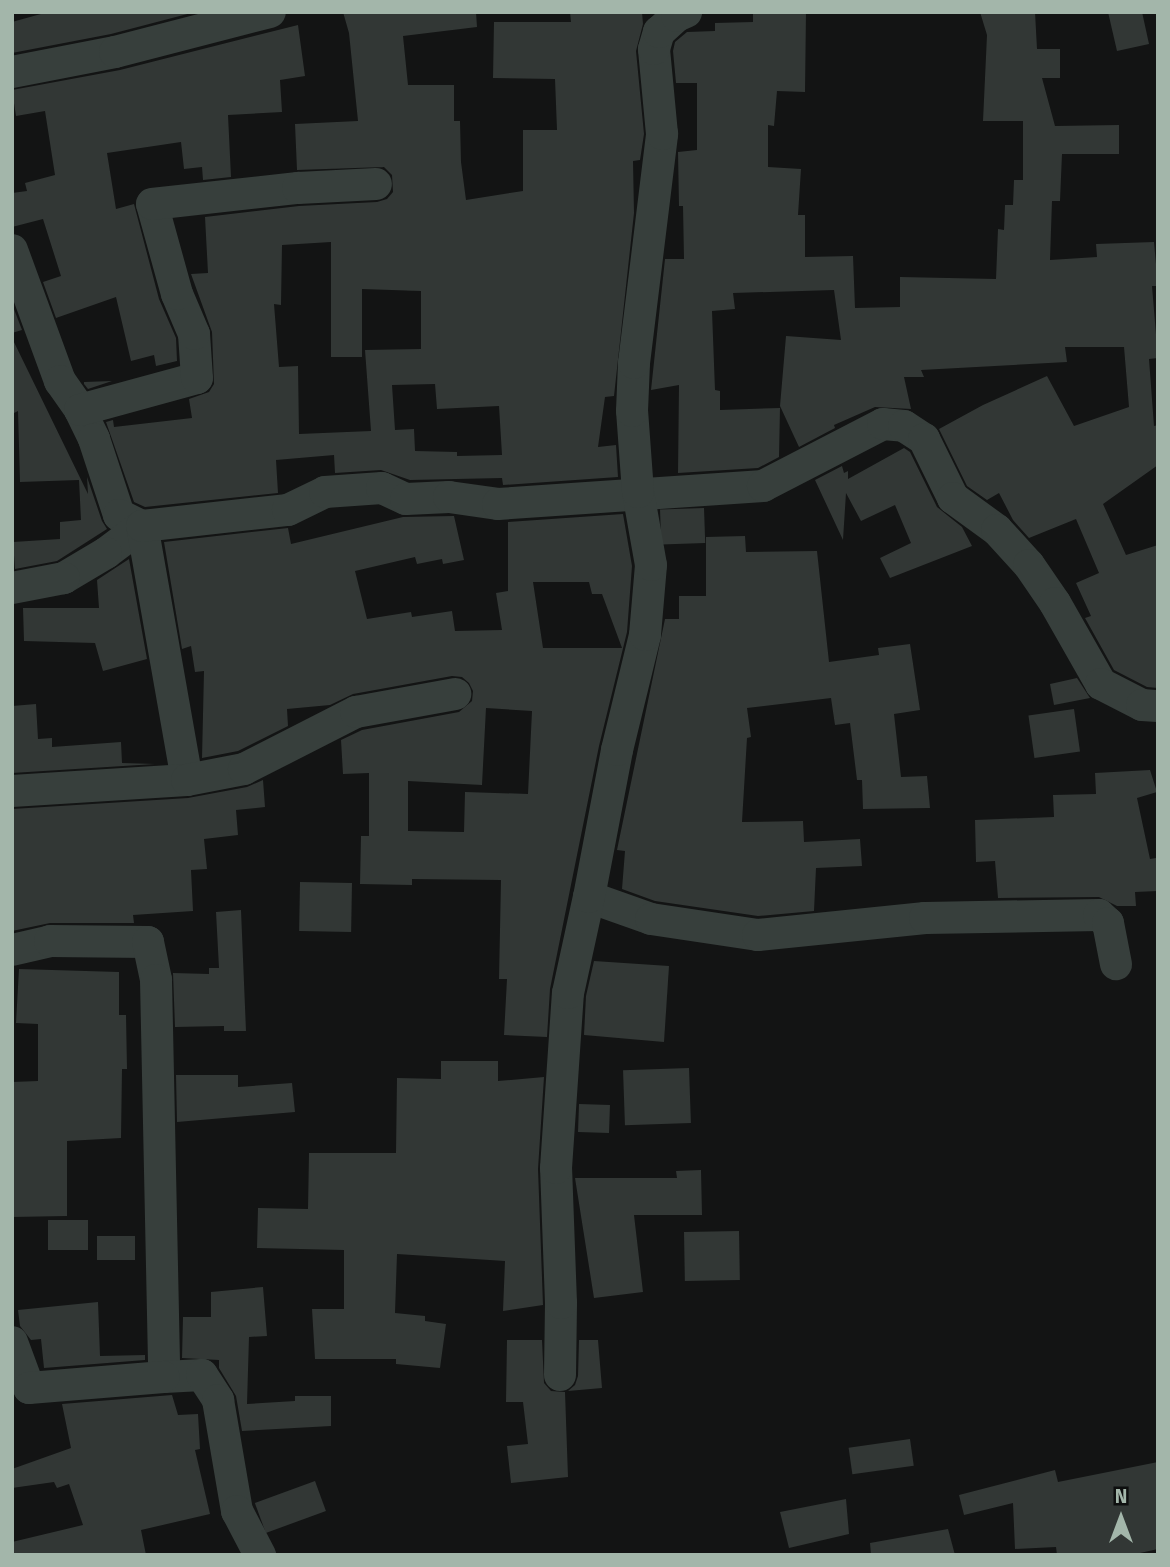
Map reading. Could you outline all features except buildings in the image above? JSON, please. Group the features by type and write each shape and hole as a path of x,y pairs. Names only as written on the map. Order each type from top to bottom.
{"street":[{"path":"12,72 115,52 270,12"},
{"path":"560,1375 561,1303 556,1168 561,1062 568,993 617,750 645,635 651,565 638,492 632,411 634,363 662,134 654,49 659,32 677,16 686,12"},
{"path":"80,410 197,378 194,334 177,294 152,204 298,188 376,184"},
{"path":"12,250 60,380 80,410 94,439 119,515 142,526"},
{"path":"12,588 64,578 106,553 142,526 288,510 325,492 382,488 406,499 449,497 498,504 586,500 638,492 763,486 883,424 904,426 925,439 953,498 997,530 1029,565 1055,603 1101,684 1142,705 1158,706"},
{"path":"142,526 187,779"},
{"path":"12,791 187,779 244,769 356,712 455,694"},
{"path":"589,897 651,919 758,935 925,918 1099,915 1108,923 1116,964"},
{"path":"12,950 50,941 148,942 156,980 164,1377"},
{"path":"12,1342 20,1389 202,1375 218,1400 237,1511 260,1555"}]}
